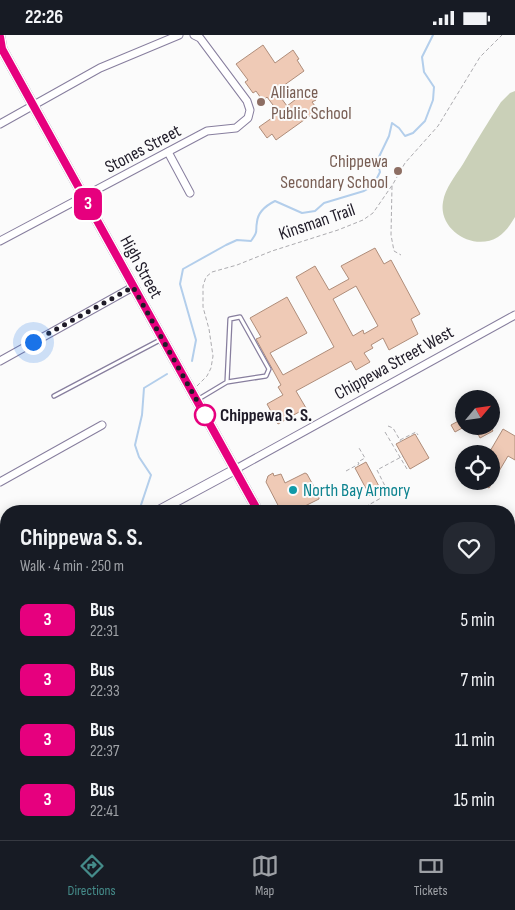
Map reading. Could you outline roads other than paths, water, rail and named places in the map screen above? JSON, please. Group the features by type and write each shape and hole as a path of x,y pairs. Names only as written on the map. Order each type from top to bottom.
{"street":[{"path":"0,124 100,68 179,35"},
{"name":"Stones Street","path":"0,241 207,131 236,128 248,118 250,110 247,101 200,38 194,35"},
{"name":"High Street","path":"0,36 2,49 255,505"},
{"path":"168,152 190,193"},
{"path":"0,361 133,287"},
{"name":"Chippewa Street West","path":"169,505 515,315"},
{"path":"0,481 102,425"}],"lane":[{"path":"197,400 227,382 266,376 269,369 240,317 230,319 227,382"},
{"path":"54,396 163,339"}],"waterway":[{"path":"192,361 196,340 180,284 183,269 237,240 251,241 256,233 259,215 275,201 302,213 315,211 324,203 364,191 373,186 380,172 377,161 389,136 392,123 405,136 413,133 425,121 433,100 434,87 424,72 422,57 433,35"},
{"path":"141,505 151,475 139,457 135,445 142,415 144,388 167,374"}],"place":[{"name":"Alliance Public School","path":"261,102"},
{"name":"Chippewa Secondary School","path":"398,171"},
{"name":"Chippewa S. S.","path":"205,415"},
{"name":"North Bay Armory","path":"293,490"}]}
